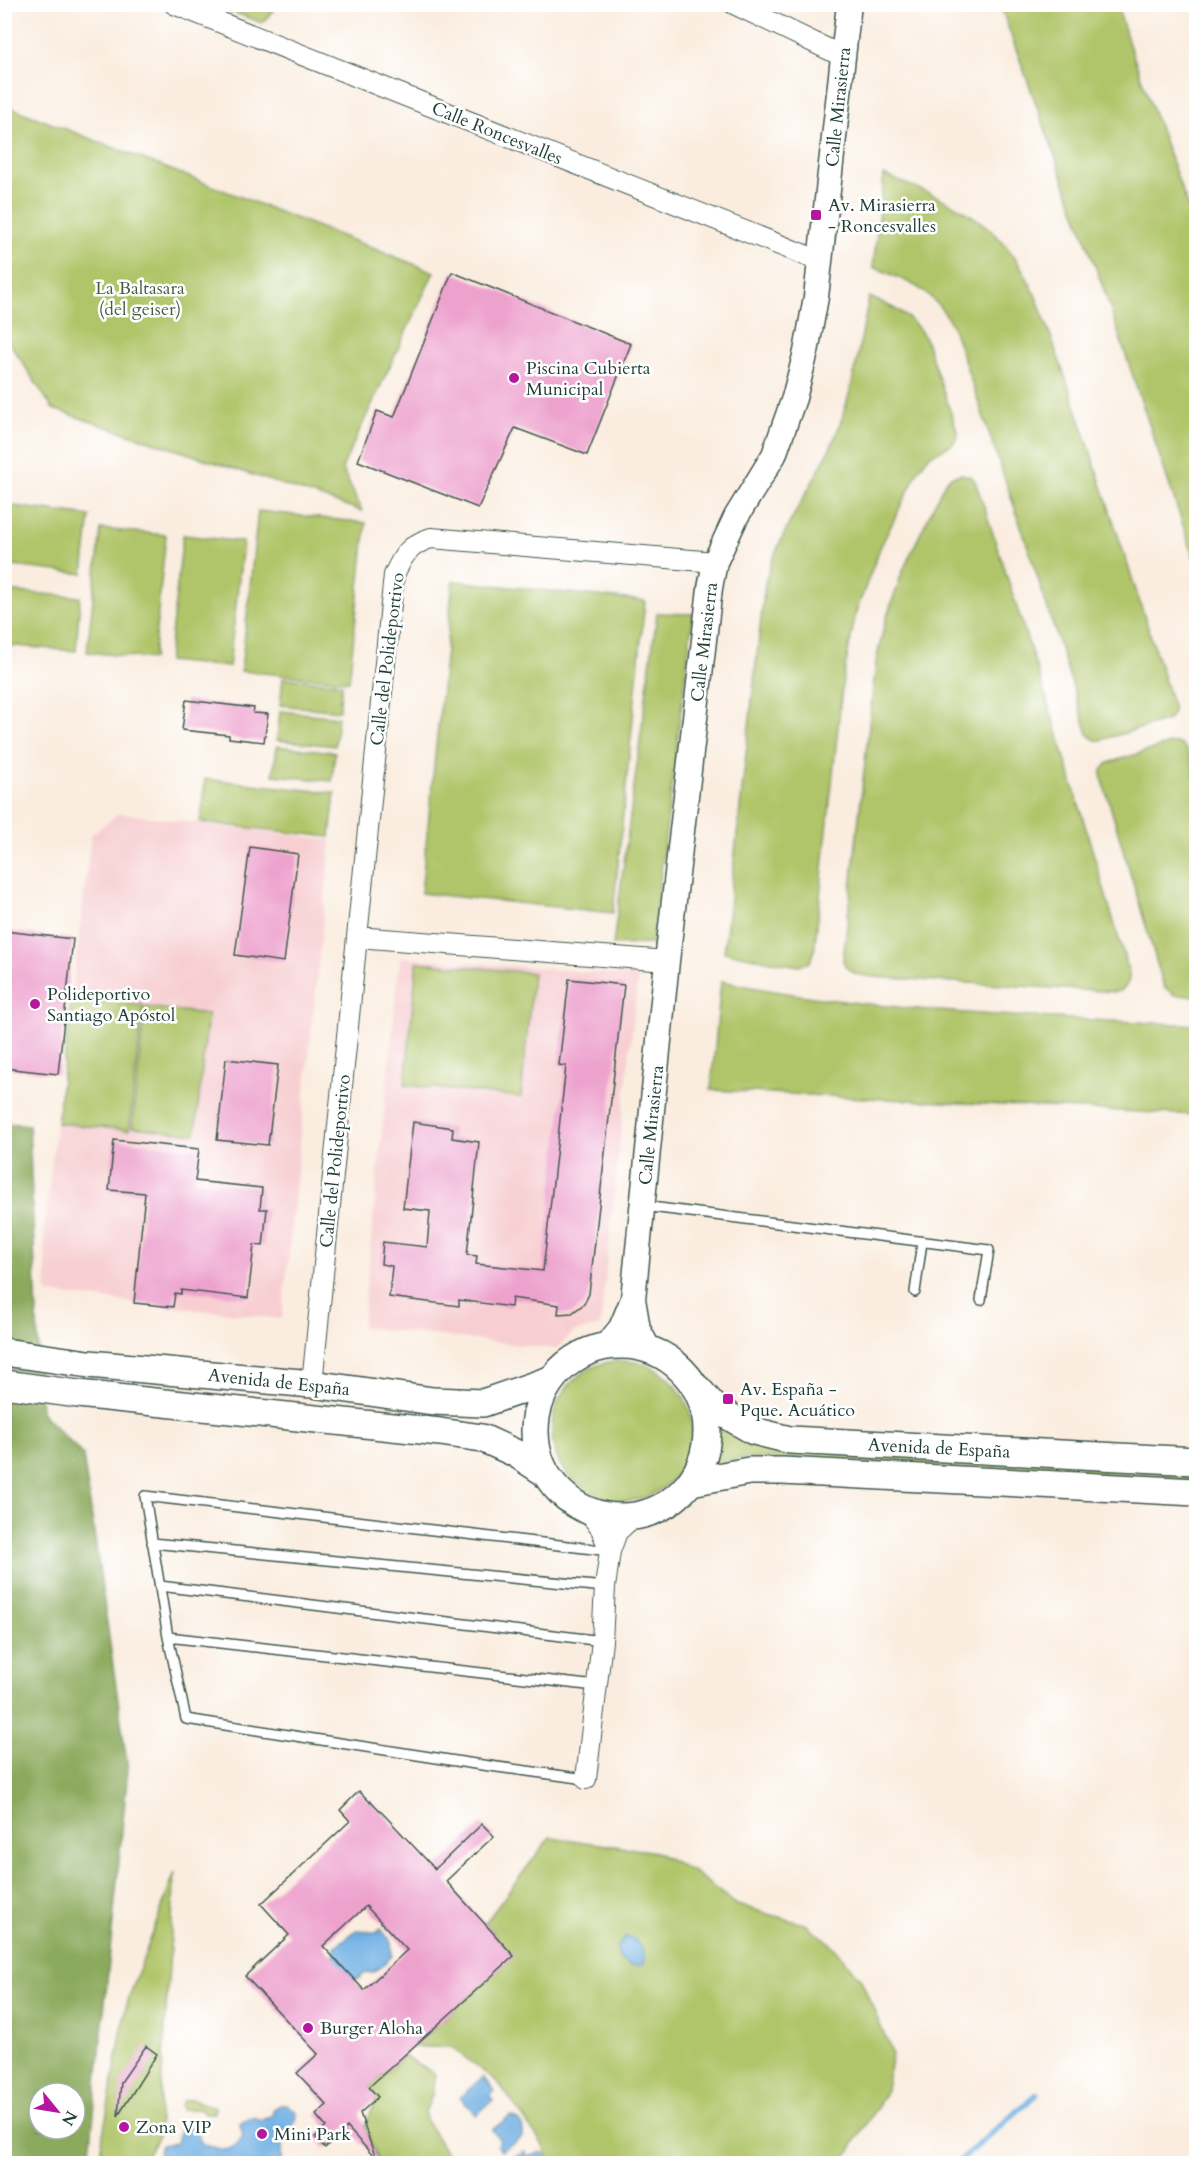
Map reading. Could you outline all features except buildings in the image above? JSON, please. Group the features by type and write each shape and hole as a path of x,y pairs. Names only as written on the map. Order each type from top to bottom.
{"main road":[{"path":"628,1344 648,1348 668,1357 684,1371 697,1388 706,1411 708,1436 703,1460 691,1482 670,1502 651,1512 633,1517 610,1517 588,1512 556,1489 544,1472 535,1442 537,1409 550,1380 566,1364 585,1352 607,1345 628,1344"},
{"name":"Avenida de España","path":"4,1352 89,1364 312,1384 433,1401 483,1403 550,1380"},
{"name":"Avenida de España","path":"4,1384 482,1438 515,1453 544,1472"},
{"name":"Avenida de España","path":"697,1388 715,1408 754,1431 790,1440 1197,1461"},
{"name":"Avenida de España","path":"691,1482 749,1471 782,1471 1197,1492"}],"street":[{"name":"Calle Roncesvalles","path":"174,4 820,261"},
{"path":"734,4 844,57"},
{"name":"Calle Mirasierra","path":"648,1348 638,1329 633,1299 667,961 710,588 715,562 736,517 774,455 794,398 806,352 820,261 849,4"},
{"name":"Calle del Polideportivo","path":"312,1384 394,575 402,557 416,543 431,538 715,562"},
{"path":"357,937 667,961"},
{"name":"Calle Mirasierra","path":"607,1345 621,1328 633,1299"},
{"path":"588,1512 601,1529 610,1551"},
{"path":"586,1779 610,1551 617,1532 633,1517"}],"lane":[{"path":"643,1206 989,1250 981,1300"},
{"path":"915,1292 922,1242"},
{"path":"586,1779 186,1719 168,1637 145,1496 610,1551"},
{"path":"152,1544 605,1587"},
{"path":"160,1586 602,1641"},
{"path":"168,1637 596,1686"}],"shaded area":[{"path":"119,813 331,840 282,1319 47,1293 44,1227 91,835"},
{"path":"400,957 638,976 600,1326 574,1332 556,1349 362,1327"}],"green space":[{"path":"223,4 278,5 262,23 222,8"},
{"path":"1000,5 1117,5 1191,215 1196,230 1196,564 1105,293"},
{"name":"La Baltasara (del geiser)","path":"4,105 434,272 342,468 362,511 53,409 5,336"},
{"path":"884,175 944,200 973,216 998,237 1008,249 1032,288 1075,406 1151,637 1173,707 1168,720 1101,740 1095,740 1088,734 1023,532 952,325 937,303 919,288 873,267"},
{"path":"869,297 901,313 920,330 925,338 958,434 953,444 929,456 919,469 880,548 856,612 843,679 814,953 810,962 799,966 724,952 765,583 779,545 827,454 842,419 852,385"},
{"path":"961,474 972,477 975,481 1055,725 1129,973 1127,985 1116,992 869,976 856,974 846,967 843,961 876,662 885,622 903,570 944,484 950,477"},
{"path":"5,505 90,516 83,574 5,565"},
{"path":"258,511 366,523 349,681 241,671"},
{"path":"101,529 166,535 153,659 87,652"},
{"path":"183,535 243,542 229,667 168,661"},
{"path":"453,581 645,601 613,913 421,893"},
{"path":"4,591 80,597 76,651 5,645"},
{"path":"657,613 693,614 652,944 613,945"},
{"path":"283,678 342,684 339,711 280,705"},
{"path":"280,711 338,717 335,746 277,740"},
{"path":"1173,743 1179,744 1187,751 1196,782 1196,996 1175,995 1164,987 1101,775 1108,763"},
{"path":"277,746 335,752 332,781 273,775"},
{"path":"205,779 335,793 330,837 200,822"},
{"path":"417,962 533,973 521,1097 405,1085"},
{"path":"721,981 839,1001 898,1007 1017,1016 1196,1025 1196,1115 711,1090"},
{"path":"71,998 143,1005 129,1130 57,1123"},
{"path":"145,1007 208,1014 195,1134 132,1127"},
{"path":"5,1123 29,1125 41,1412 83,1455 128,1770 89,2163 5,2164"},
{"path":"622,1361 649,1367 661,1373 671,1382 680,1392 686,1404 692,1431 686,1458 680,1470 671,1480 661,1489 649,1495 622,1501 595,1495 583,1489 573,1480 564,1470 558,1458 552,1431 558,1404 564,1392 573,1382 583,1373 595,1367"},
{"path":"718,1426 741,1437 1196,1474 1196,1484 785,1459 739,1459 711,1466 717,1446"},
{"path":"550,1837 656,1852 695,1873 737,1905 807,1925 831,1944 861,1980 892,2053 885,2094 842,2163 551,2164 545,2148 501,2086 452,2047 414,2047 513,1956 485,1923"},
{"path":"175,1872 158,2136 147,2156 147,2163 101,2164 100,2152 126,2006"},
{"path":"404,2056 435,2074 432,2095 425,2112 426,2121 452,2163 378,2162 365,2126 377,2097 369,2087"},
{"path":"193,2099 215,2107 214,2113 204,2113 199,2109 181,2110 180,2105 184,2100"}],"water":[{"path":"380,1929 391,1941 392,1956 374,1972 363,1974 360,1978 352,1980 333,1960 334,1948 354,1932 360,1930 377,1933"},
{"path":"626,1937 634,1939 644,1952 643,1965 630,1966 619,1958 617,1947"},
{"path":"483,2077 495,2091 489,2096 493,2100 476,2115 460,2097"},
{"name":"Mini Park","path":"287,2104 297,2112 297,2116 294,2125 282,2132 282,2163 163,2164 160,2159 161,2145 177,2143 180,2130 184,2127 194,2129 201,2143 225,2150 234,2147 243,2136 240,2124 252,2117 260,2121 273,2115 273,2110 280,2105"},
{"path":"510,2116 521,2123 523,2136 501,2151 497,2145 500,2140 492,2130"},
{"path":"525,2151 528,2157 542,2152 549,2163 502,2163"}],"waterway":[{"path":"956,2164 1037,2094"}],"place":[{"name":"Av. Mirasierra - Roncesvalles","path":"816,215"},
{"name":"Piscina Cubierta Municipal","path":"514,378"},
{"name":"Polideportivo Santiago Apóstol","path":"35,1004"},
{"name":"Av. España - Pque. Acuático","path":"728,1399"},
{"name":"Burger Aloha","path":"308,2028"},
{"name":"Zona VIP","path":"124,2127"},
{"name":"Mini Park","path":"262,2134"}]}
